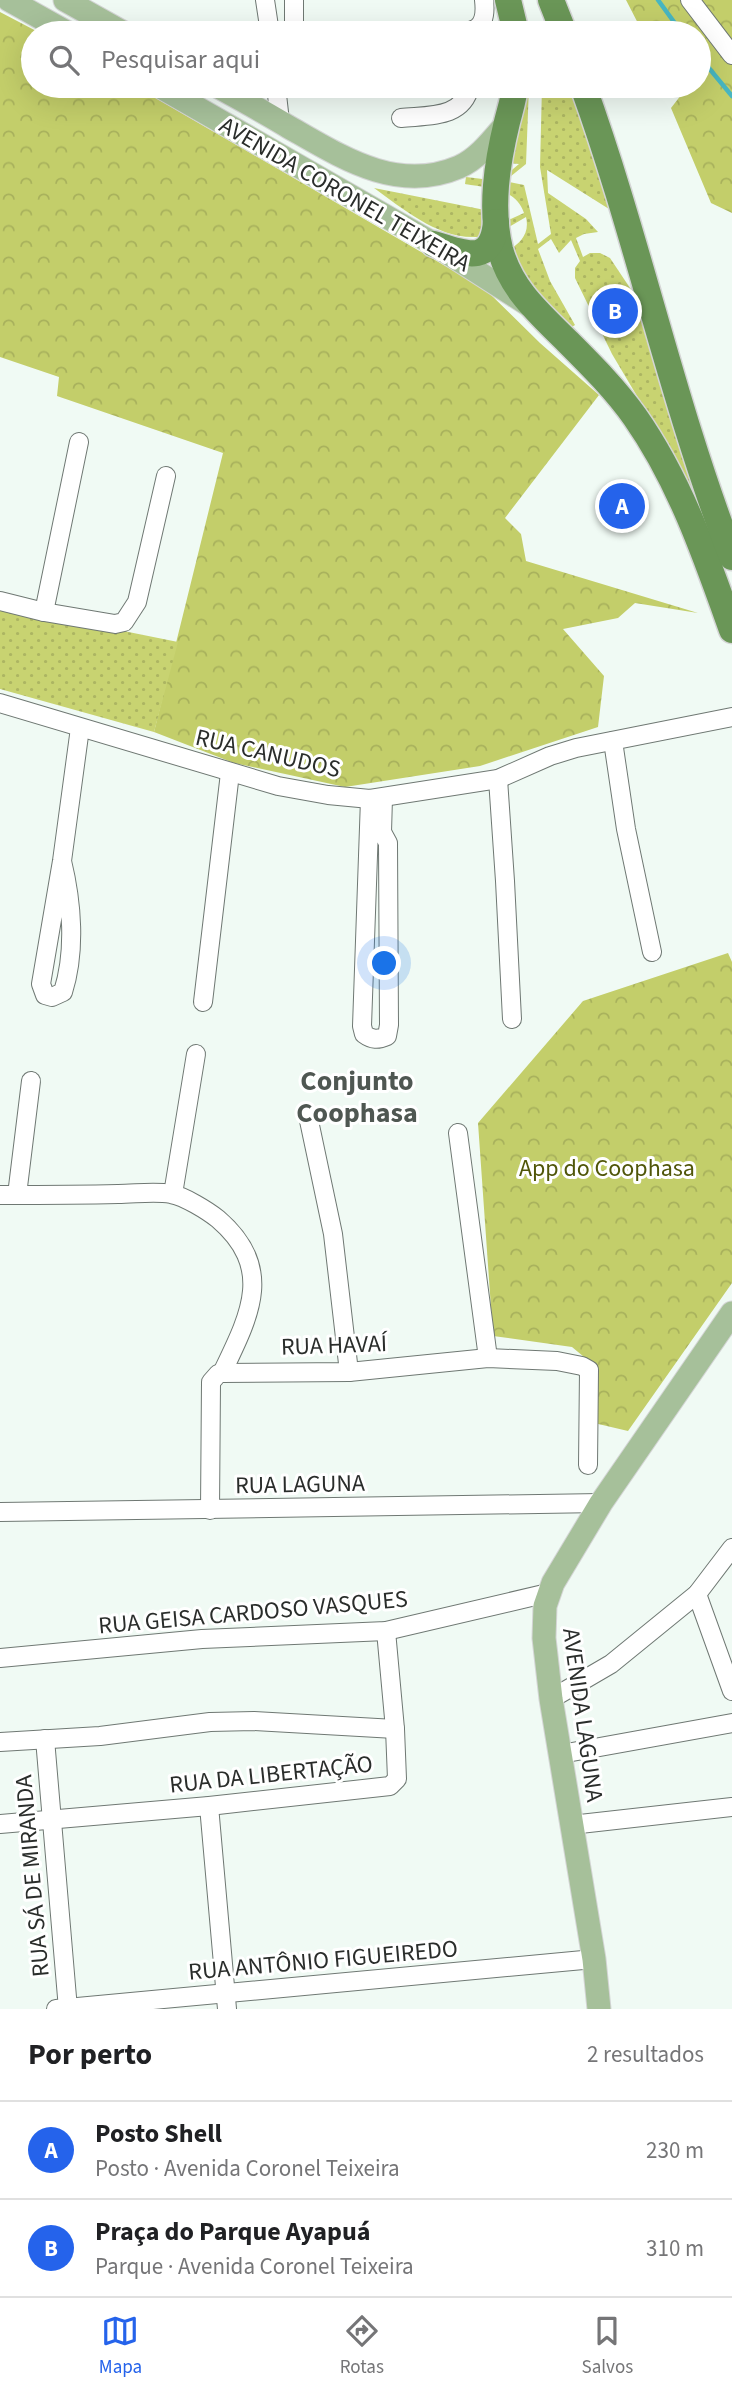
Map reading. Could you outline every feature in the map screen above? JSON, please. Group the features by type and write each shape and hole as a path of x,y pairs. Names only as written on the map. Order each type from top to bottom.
{"highway":[{"path":"508,0 513,21"},
{"path":"551,0 559,21"},
{"path":"506,124 512,98"},
{"path":"587,98 631,235 660,340 732,557"},
{"name":"AVENIDA CORONEL TEIXEIRA","path":"506,124 498,168 496,217 500,248 509,274 529,305 606,381 635,417 655,449 685,508 732,630"},
{"path":"434,244 470,254 482,253 490,246 494,236 496,217"}],"main road":[{"path":"9,0 47,21"},
{"path":"31,0 53,21"},
{"path":"65,0 103,21"},
{"name":"AVENIDA CORONEL TEIXEIRA","path":"180,98 434,244 529,305"},
{"name":"AVENIDA CORONEL TEIXEIRA","path":"239,98 335,153 368,169 390,175 432,174 460,167 480,153 506,124"},
{"name":"AVENIDA LAGUNA","path":"599,2009 594,1959 551,1699 543,1622 548,1593 601,1503 732,1313"}],"street":[{"path":"265,0 268,21"},
{"path":"294,0 294,21"},
{"path":"483,21 486,12 484,0"},
{"path":"690,0 706,21"},
{"path":"711,28 732,55"},
{"name":"AVENIDA CORONEL TEIXEIRA","path":"277,98 280,121"},
{"path":"401,118 446,113 457,109 465,98"},
{"path":"44,612 79,442"},
{"path":"0,601 44,612 116,624 124,622 137,601 166,475"},
{"name":"RUA CANUDOS","path":"0,703 278,786 328,795 377,798 498,779 550,756 732,717"},
{"path":"62,861 69,900 71,941 63,992 52,997 45,995 41,984 62,861 80,728"},
{"path":"612,741 626,829 652,952"},
{"path":"203,1002 230,773"},
{"path":"498,779 512,1019"},
{"path":"376,832 388,843 389,1025 387,1036 370,1039 364,1034 362,1006 377,798"},
{"path":"173,1194 196,1054"},
{"path":"31,1082 8,1195 173,1194 218,1219 234,1233 249,1257 253,1273 252,1298 235,1347 222,1373 211,1382 210,1510"},
{"path":"309,1116 333,1234 349,1372"},
{"path":"458,1133 488,1358"},
{"name":"RUA HAVAÍ","path":"222,1373 349,1372 488,1358 582,1366 589,1370 588,1465"},
{"name":"RUA LAGUNA","path":"0,1512 601,1503"},
{"path":"551,1699 611,1664 697,1594 732,1548"},
{"name":"RUA GEISA CARDOSO VASQUES","path":"0,1658 202,1639 386,1631 548,1593"},
{"path":"697,1594 732,1692"},
{"name":"RUA DA LIBERTAÇÃO","path":"0,1824 209,1806 390,1786 397,1779 386,1631"},
{"path":"0,1742 151,1731 210,1722 254,1721 395,1729"},
{"path":"561,1754 732,1723"},
{"name":"RUA SÁ DE MIRANDA","path":"44,1739 64,2008"},
{"path":"209,1806 226,2001"},
{"path":"571,1825 732,1807"},
{"name":"RUA ANTÔNIO FIGUEIREDO","path":"64,2008 226,2001 594,1959"}],"green space":[{"path":"626,0 732,0 732,213 711,203 671,108 679,98 711,98 711,21 637,21"},
{"path":"0,12 21,23 21,98 156,98 485,289 599,395 505,518 521,534 526,561 698,613 635,603 618,618 563,629 604,676 598,727 480,766 345,787 234,763 154,732 223,453 57,396 59,377 0,357"},
{"path":"514,98 529,98 526,164 505,181 524,185 538,244 551,234 540,167 542,98 577,98 609,209 547,170 548,193 586,219 598,232 576,238 583,257 590,253 600,253 610,258 636,297 707,514 612,354 575,278 575,268 580,261 571,240 559,253 551,239 538,249 550,281 575,325 569,329 488,259 510,249 522,239 527,226 526,217 492,234 460,236 429,225 374,188 485,210 502,223 524,213 515,198 508,194 492,188 465,184 466,177 499,181 519,164 472,160"},
{"path":"0,606 178,642 154,732 0,689"},
{"name":"App do Coophasa","path":"728,953 732,962 732,1283 628,1431 594,1423 595,1366 572,1347 493,1336 478,1123 583,1001"}],"waterway":[{"path":"658,0 673,21"},
{"path":"711,71 732,96"}],"place":[{"name":"Praça do Parque Ayapuá","path":"615,311"},
{"name":"Posto Shell","path":"622,506"}],"district":[{"name":"Conjunto Coophasa","path":"357,1096"}]}
